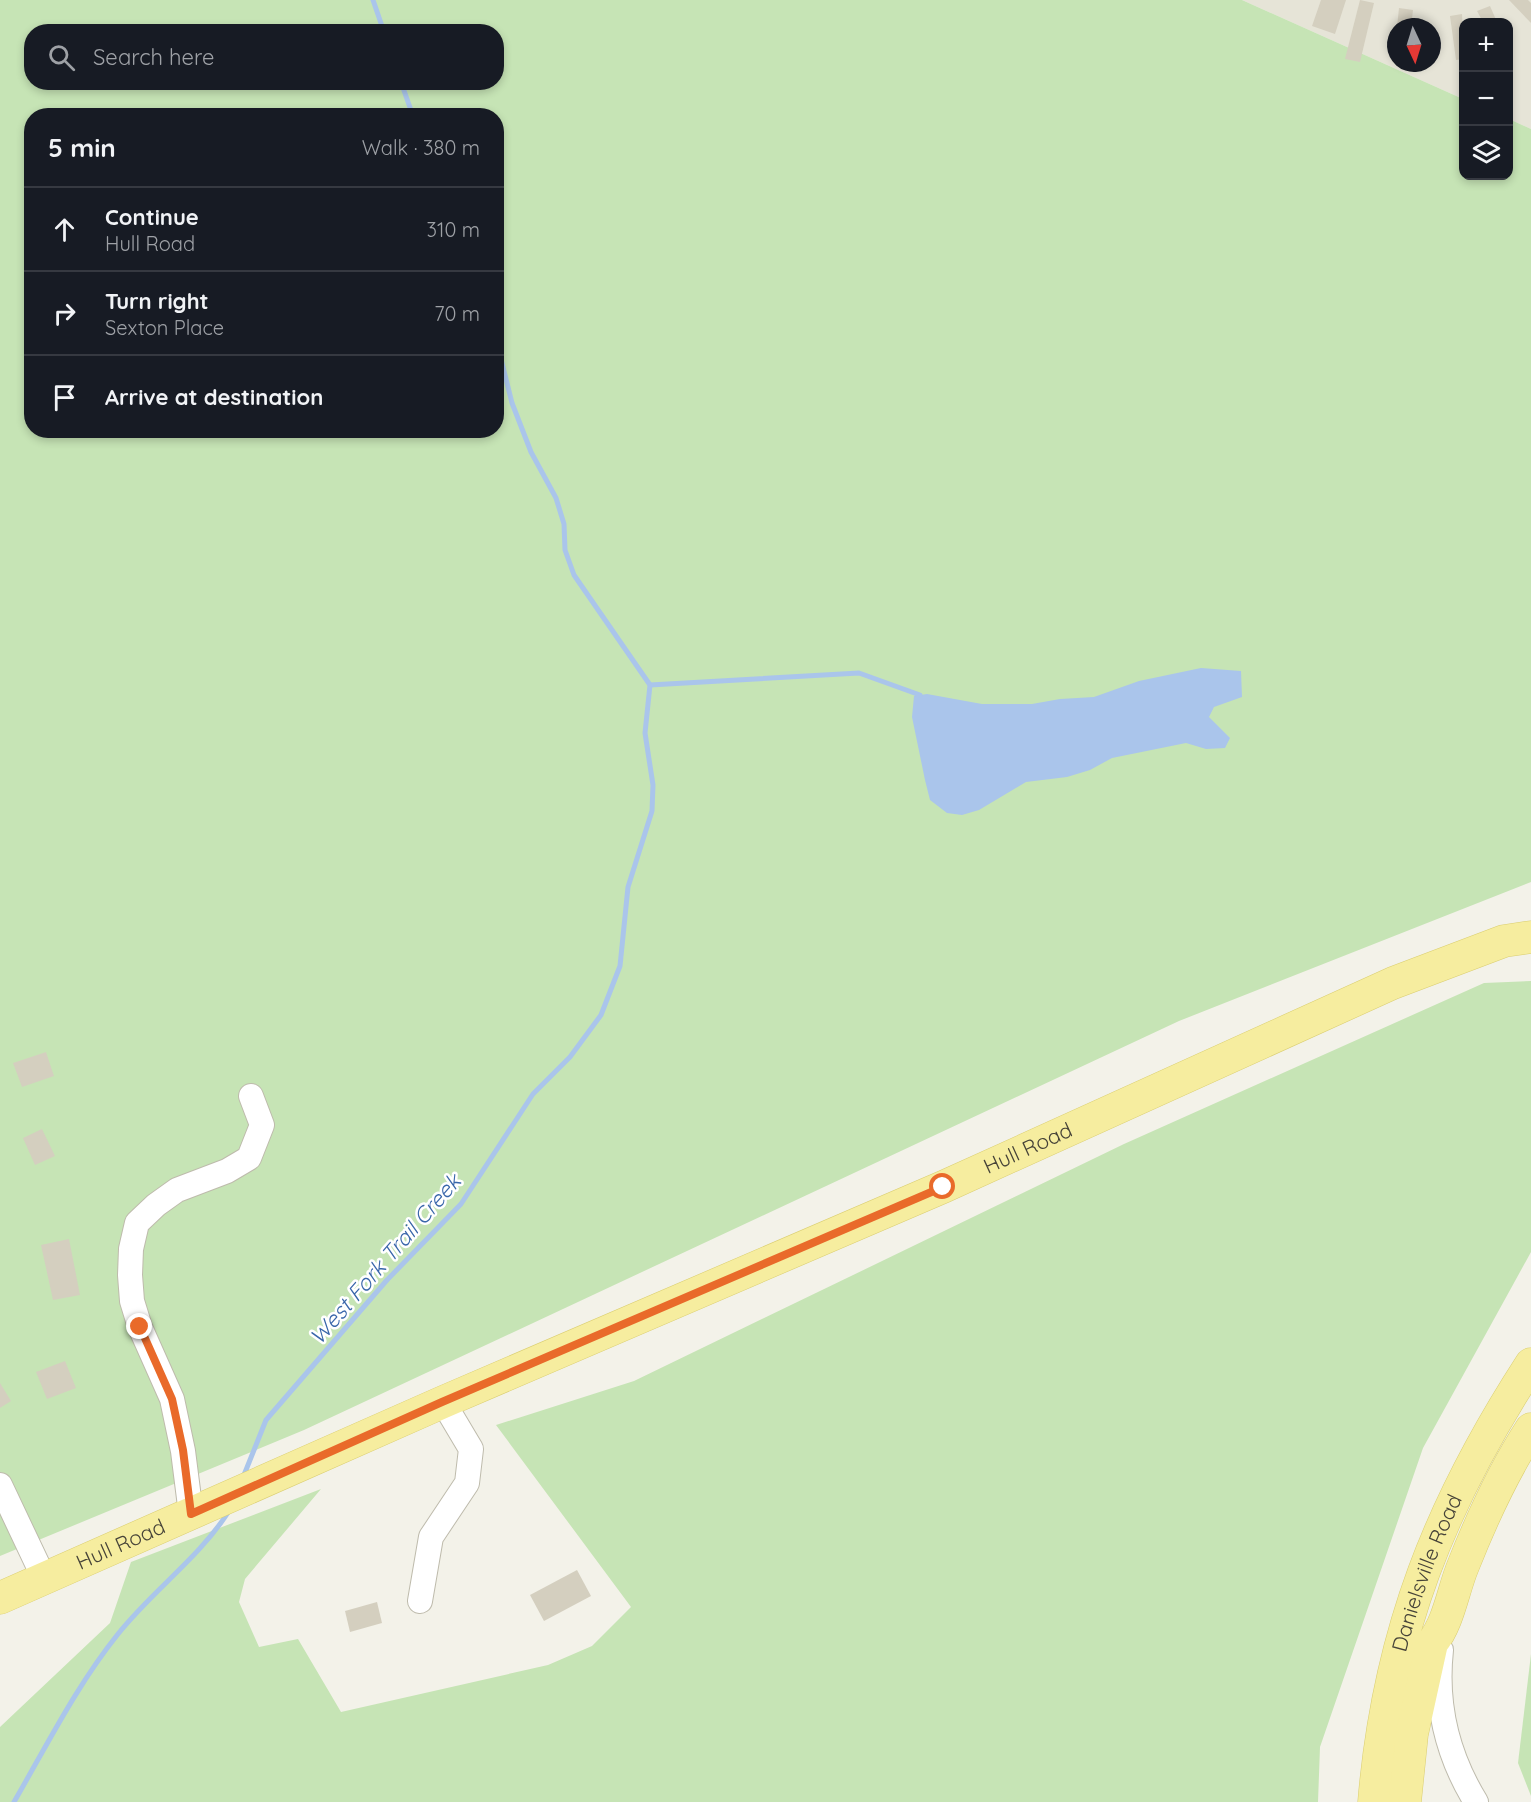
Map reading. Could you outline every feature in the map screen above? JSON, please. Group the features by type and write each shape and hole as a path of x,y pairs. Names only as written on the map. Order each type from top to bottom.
{"main road":[{"name":"Hull Road","path":"0,1598 442,1402 943,1187 1393,983 1504,941 1531,937"},
{"name":"Danielsville Road","path":"1374,1802 1389,1694 1417,1589 1443,1522 1470,1464 1531,1364"},
{"name":"Danielsville Road","path":"1405,1802 1420,1692 1432,1643 1440,1634 1475,1535 1502,1480 1531,1429"}],"street":[{"path":"191,1514 183,1450 172,1399 140,1327 132,1301 131,1249 137,1224 156,1204 177,1190 226,1171 249,1158 262,1125 251,1096"},
{"path":"420,1601 425,1560 431,1537 467,1483 471,1449 442,1402"},
{"path":"0,1485 44,1578"},
{"path":"1440,1634 1439,1690 1447,1740 1456,1764 1476,1802"}],"shaded area":[{"path":"1242,0 1531,0 1531,129 1513,121 1513,18 1459,18 1459,97 1403,72 1441,72 1441,18 1387,18 1387,65"}],"green space":[{"path":"0,0 1242,0 1387,65 1387,72 1403,72 1459,97 1459,180 1513,180 1513,121 1531,129 1531,882 1179,1021 304,1430 0,1556"},
{"path":"1531,981 1531,1252 1423,1448 1320,1747 1318,1802 0,1802 0,1727 110,1623 131,1562 321,1489 245,1579 239,1602 259,1647 298,1639 341,1712 548,1665 592,1646 631,1607 496,1425 634,1381 1124,1144 1484,983"},
{"path":"1531,1654 1531,1796 1518,1763"}],"water":[{"path":"1201,668 1241,671 1242,697 1214,707 1209,717 1230,738 1225,748 1206,749 1186,743 1112,758 1090,770 1067,777 1026,782 979,810 962,815 947,813 930,800 912,717 914,696 927,694 982,704 1032,704 1060,699 1094,697 1139,681"}],"building":[{"path":"1321,0 1346,0 1335,34 1312,26"},
{"path":"1360,0 1374,3 1360,62 1345,59"},
{"path":"1509,0 1528,0 1531,3 1531,23"},
{"path":"1490,6 1495,18 1481,18 1477,11"},
{"path":"1399,8 1413,10 1412,18 1398,18"},
{"path":"1462,14 1462,18 1459,18 1459,60 1456,60 1450,16"},
{"path":"46,1052 54,1076 22,1087 13,1063"},
{"path":"42,1129 55,1156 35,1165 23,1138"},
{"path":"69,1239 80,1295 53,1300 41,1245"},
{"path":"65,1361 76,1388 47,1399 36,1372"},
{"path":"0,1383 11,1401 0,1408"},
{"path":"577,1570 591,1596 544,1621 530,1595"},
{"path":"377,1602 382,1623 350,1632 345,1611"}],"waterway":[{"name":"West Fork Trail Creek","path":"373,0 381,24"},
{"name":"West Fork Trail Creek","path":"404,90 410,108"},
{"name":"West Fork Trail Creek","path":"244,1475 266,1420 387,1280 461,1204 533,1094 570,1057 601,1015 620,966 628,887 652,811 653,785 645,733 650,685 574,575 565,550 564,524 556,498 531,452 512,403 504,371"},
{"path":"650,685 859,673 920,695"},
{"name":"West Fork Trail Creek","path":"14,1802 63,1716 103,1654 132,1618 204,1544 229,1511"}],"route":[{"path":"140,1327 172,1399 183,1450 191,1514 442,1402 943,1187"}]}
